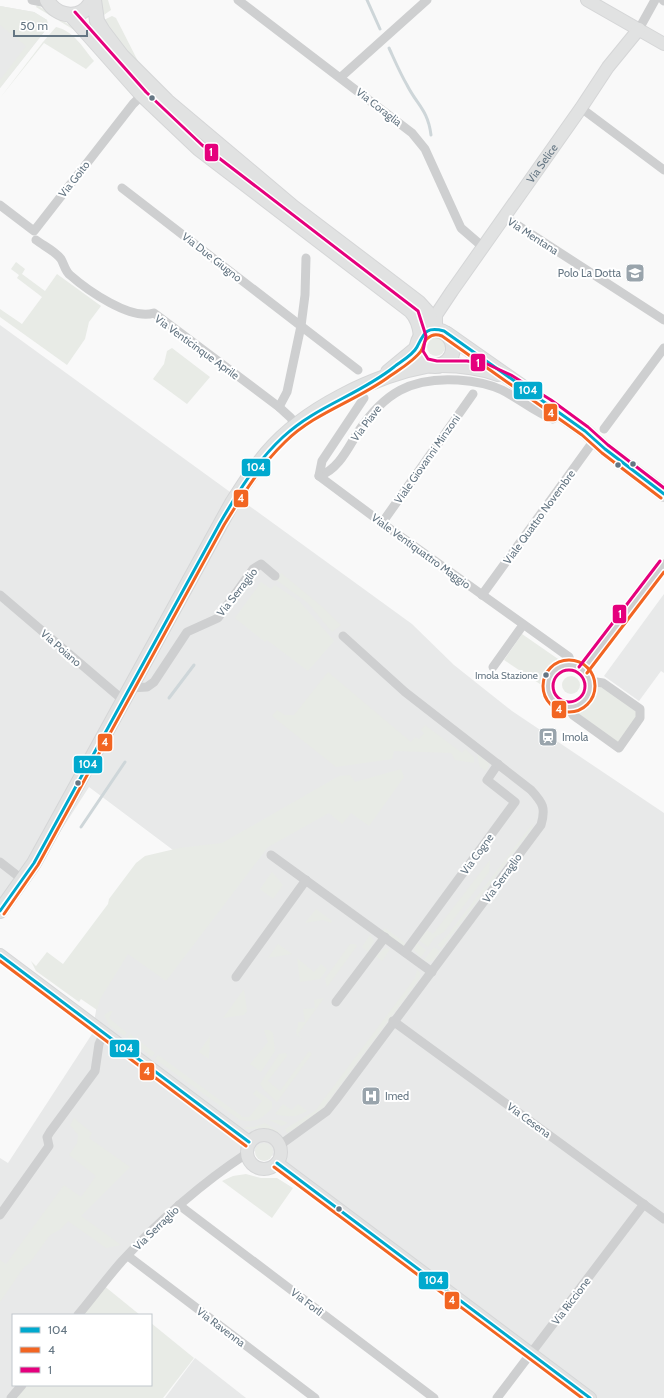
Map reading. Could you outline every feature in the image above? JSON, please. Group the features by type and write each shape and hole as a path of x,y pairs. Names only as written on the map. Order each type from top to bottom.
{"main road":[{"path":"49,3 63,14 71,15 85,10 93,0"},
{"path":"71,15 142,95 199,149 411,311 415,315 418,323 421,359 436,365 450,358 454,348 453,343 439,331 428,313 418,302 294,207 167,101 122,56 97,21 93,0"},
{"path":"587,0 664,44"},
{"name":"Via Selice","path":"439,331 436,315 503,216 581,108 608,67 639,29"},
{"path":"379,378 419,342 439,331"},
{"path":"439,331 509,379 599,434 605,449 664,494"},
{"path":"0,911 34,863 232,503 267,452 294,426 341,398 379,378 405,370 436,365 467,366 486,369 509,379"},
{"path":"0,955 249,1142"},
{"path":"263,1134 273,1137 280,1145 281,1154 277,1163 269,1168 259,1168 250,1163 246,1154 249,1142 258,1135 263,1134"},
{"path":"277,1163 590,1398"}],"street":[{"path":"32,0 49,3"},
{"name":"Via Coraglia","path":"238,0 341,77 412,133 425,149 461,228 482,247"},
{"path":"341,77 427,0"},
{"name":"Via Selice","path":"639,29 655,0"},
{"name":"Via Goito","path":"0,205 34,231 132,104 142,95"},
{"path":"581,108 664,170"},
{"name":"Via Due Giugno","path":"122,188 358,370"},
{"name":"Via Mentana","path":"503,216 664,320"},
{"name":"Via Venticinque Aprile","path":"36,240 60,258 68,274 100,297 129,312 147,316 154,313 279,407 291,418 294,426"},
{"path":"279,407 288,392 301,326 305,295 306,258"},
{"name":"Viale Quattro Novembre","path":"482,595 599,434 664,348"},
{"name":"Via Piave","path":"319,476 333,470 373,411 395,392 419,382 444,379 481,384 501,390 521,401 538,414 553,419"},
{"name":"Viale Giovanni Minzoni","path":"382,524 472,394"},
{"name":"Via Piave","path":"319,476 322,461 364,398"},
{"name":"Viale Ventiquattro Maggio","path":"319,476 382,524 569,657 572,665"},
{"name":"Via Serraglio","path":"126,694 147,687 154,682 187,632 218,618 252,569 261,564 275,576"},
{"path":"583,670 664,564"},
{"name":"Via Poiano","path":"0,594 126,694"},
{"path":"492,667 524,626"},
{"name":"Via Serraglio","path":"280,1145 327,1111 541,825 545,814 542,802 531,790 405,692 343,636"},
{"path":"566,665 572,665 583,670 590,681 590,687 585,699 580,703 568,706 562,705 554,699 549,690 549,684 550,679 556,670 566,665"},
{"path":"568,706 574,715 619,748 640,718 640,709 603,682 590,681"},
{"name":"Via Cogne","path":"405,952 515,802 487,780 498,764"},
{"path":"271,855 432,972"},
{"path":"0,862 23,880"},
{"path":"236,976 306,880"},
{"path":"336,1002 385,937"},
{"name":"Via Cesena","path":"393,1021 664,1219"},
{"path":"0,1214 49,1146 47,1137 50,1132 95,1071 98,1044 104,1033"},
{"name":"Via Serraglio","path":"79,1314 128,1256 179,1205 201,1189 219,1172 246,1154"},
{"name":"Via Riccione","path":"497,1398 644,1204"},
{"name":"Via Forlì","path":"179,1205 434,1398"},
{"name":"Via Ravenna","path":"128,1256 315,1398"},
{"path":"11,1398 21,1386"}],"shaded area":[{"path":"99,0 108,0 111,10 101,17"},
{"path":"37,5 78,30 76,31 36,7"},
{"path":"0,6 34,12 47,20 48,27 0,88"},
{"path":"0,6 34,12 47,20 48,27 0,88 0,80 26,46 0,25"},
{"path":"112,16 116,18 145,75 102,21"},
{"path":"56,27 73,36 94,61 86,69 44,43 0,98 43,42"},
{"path":"16,262 25,269 22,274 45,291 57,274 101,306 89,322 85,339 67,365 0,317 0,309 22,324 42,297 17,278 19,275 11,269"},
{"path":"0,325 412,624 454,665 512,711 664,813 664,1398 593,1398 404,1251 262,1148 235,1160 144,1240 81,1314 12,1314 12,1386 26,1386 17,1398 0,1398 0,1158 8,1163 92,1034 98,999 181,856 89,787 51,846 0,915"},
{"path":"436,338 442,341 445,347 442,353 436,356 430,353 427,347 430,341"},
{"path":"172,348 210,377 187,404 153,379 164,364 167,351"},
{"path":"281,573 320,605 341,625 332,632 308,603 275,579"},
{"path":"261,582 271,589 275,585 300,602 334,641 308,671 267,640 265,642 235,618"},
{"path":"664,594 664,673 661,671 639,701 604,676"},
{"path":"522,634 561,661 554,665 549,671 543,686 504,660"},
{"path":"328,672 411,742 415,737 419,739 424,733 421,730 425,725 462,753 465,749 474,757 474,763 455,760 451,753 394,751 392,759 336,767 272,716 277,710 285,715 294,715"},
{"path":"567,676 575,676 580,681 578,692 575,694 567,694 562,689 562,681"},
{"path":"596,686 602,686 637,712 638,717 620,744 576,712 585,709 592,703 596,696"},
{"path":"477,754 489,763 486,771 480,767"},
{"path":"401,769 404,777 369,826 351,813 342,824 329,813 268,847 166,981 128,954 100,999 97,1010 81,999 79,1002 36,971 31,961 36,966 47,952 63,964 108,904 109,899 136,863 145,856 179,848 222,843 339,776 350,775 355,782"},
{"path":"534,823 532,828 442,948 437,945 447,936"},
{"path":"490,860 489,872 444,932 435,937 428,947 419,940 427,930 433,934"},
{"path":"272,872 283,885 273,899 260,889"},
{"path":"316,909 332,921 331,923 323,920 305,923"},
{"path":"385,928 405,943 403,947 382,932"},
{"path":"370,935 374,941 368,952 362,947"},
{"path":"417,943 426,950 421,957 414,950"},
{"path":"278,944 292,954 268,958"},
{"path":"350,944 355,944 357,946 327,987 325,979"},
{"path":"434,947 440,951 433,961 428,962 424,960"},
{"path":"385,948 390,949 382,961 376,956"},
{"path":"297,958 314,972 321,964 327,969 320,979 300,982"},
{"path":"417,970 420,972 420,978 324,1107 287,1133 285,1129 315,1111 415,978"},
{"path":"244,989 247,1011 244,1015 223,1018"},
{"path":"324,998 298,1034 303,1039 297,1035 296,1031 298,1022 305,1022 303,1009 315,1008 314,1000"},
{"path":"110,1011 113,1011 109,1018 127,1033 124,1036 110,1026 104,1015"},
{"path":"264,1030 269,1030 273,1033 275,1051 261,1072 250,1064 268,1042"},
{"path":"130,1034 155,1053 152,1057 127,1038"},
{"path":"210,1036 209,1059 199,1052"},
{"path":"309,1051 312,1054 277,1102 264,1090 260,1084 279,1054 286,1053 287,1056 268,1081 280,1091"},
{"path":"158,1055 243,1117 249,1117 262,1101 253,1094 256,1090 272,1102 272,1108 258,1119 250,1121 240,1120 155,1059"},
{"path":"283,1104 292,1110 298,1104 307,1111 299,1115 291,1116 275,1114"},
{"path":"74,1118 92,1133 89,1138 130,1167 81,1216 121,1245 106,1248 68,1221 61,1229 50,1235 29,1264 24,1267 0,1302 0,1260 6,1264 64,1185 81,1197 96,1176 69,1155 77,1143 78,1135 70,1125"},
{"path":"269,1120 281,1120 288,1123 282,1126"},
{"path":"265,1123 281,1133 263,1128 245,1129 246,1127 254,1127"},
{"path":"264,1143 270,1146 273,1152 270,1158 264,1161 258,1158 255,1152 258,1146"},
{"path":"246,1174 261,1178 277,1178 293,1188 272,1218 222,1181 233,1176"},
{"path":"103,1285 139,1314 81,1314"},
{"path":"152,1324 194,1358 163,1398 17,1398 26,1386 152,1386"},
{"path":"195,1358 246,1398 165,1398"}],"waterway":[{"path":"367,0 380,29"},
{"path":"389,48 404,80 425,113 430,126 431,135"},
{"path":"169,698 194,665"},
{"path":"81,827 125,762"}],"transit line":[{"name":"1","path":"75,12 146,92 202,145 418,311 426,336 423,351 428,359 437,361 467,361 487,364 511,375 551,400 588,427 608,445 664,488"},
{"name":"104","path":"0,911 34,863 220,523 241,488 256,467 274,446 296,426 309,417 381,377 410,356 426,332 429,330 444,331 585,431 605,449 664,494"},
{"name":"4","path":"4,914 38,865 224,525 259,471 285,442 309,423 364,393 407,365 418,355 425,341 431,336 442,336 582,435 602,453 661,498"},
{"name":"1","path":"579,667 660,561"},
{"name":"4","path":"587,673 664,572"},
{"name":"4","path":"569,660 579,662 587,668 593,676 595,686 593,696 587,704 579,710 569,712 559,710 551,704 545,696 543,686 545,676 551,668 559,662 569,660"},
{"name":"1","path":"569,670 578,673 582,677 585,686 582,695 578,699 569,702 560,699 556,695 553,686 556,677 560,673 569,670"},
{"name":"104","path":"0,955 249,1142"},
{"name":"4","path":"0,961 246,1146"},
{"name":"104","path":"277,1163 590,1398"},
{"name":"4","path":"274,1167 582,1398"}],"place":[{"name":"Polo La Dotta","path":"635,273"},
{"name":"Imola Stazione","path":"546,675"},
{"name":"Imola","path":"548,737"},
{"name":"Imed","path":"371,1096"}]}
